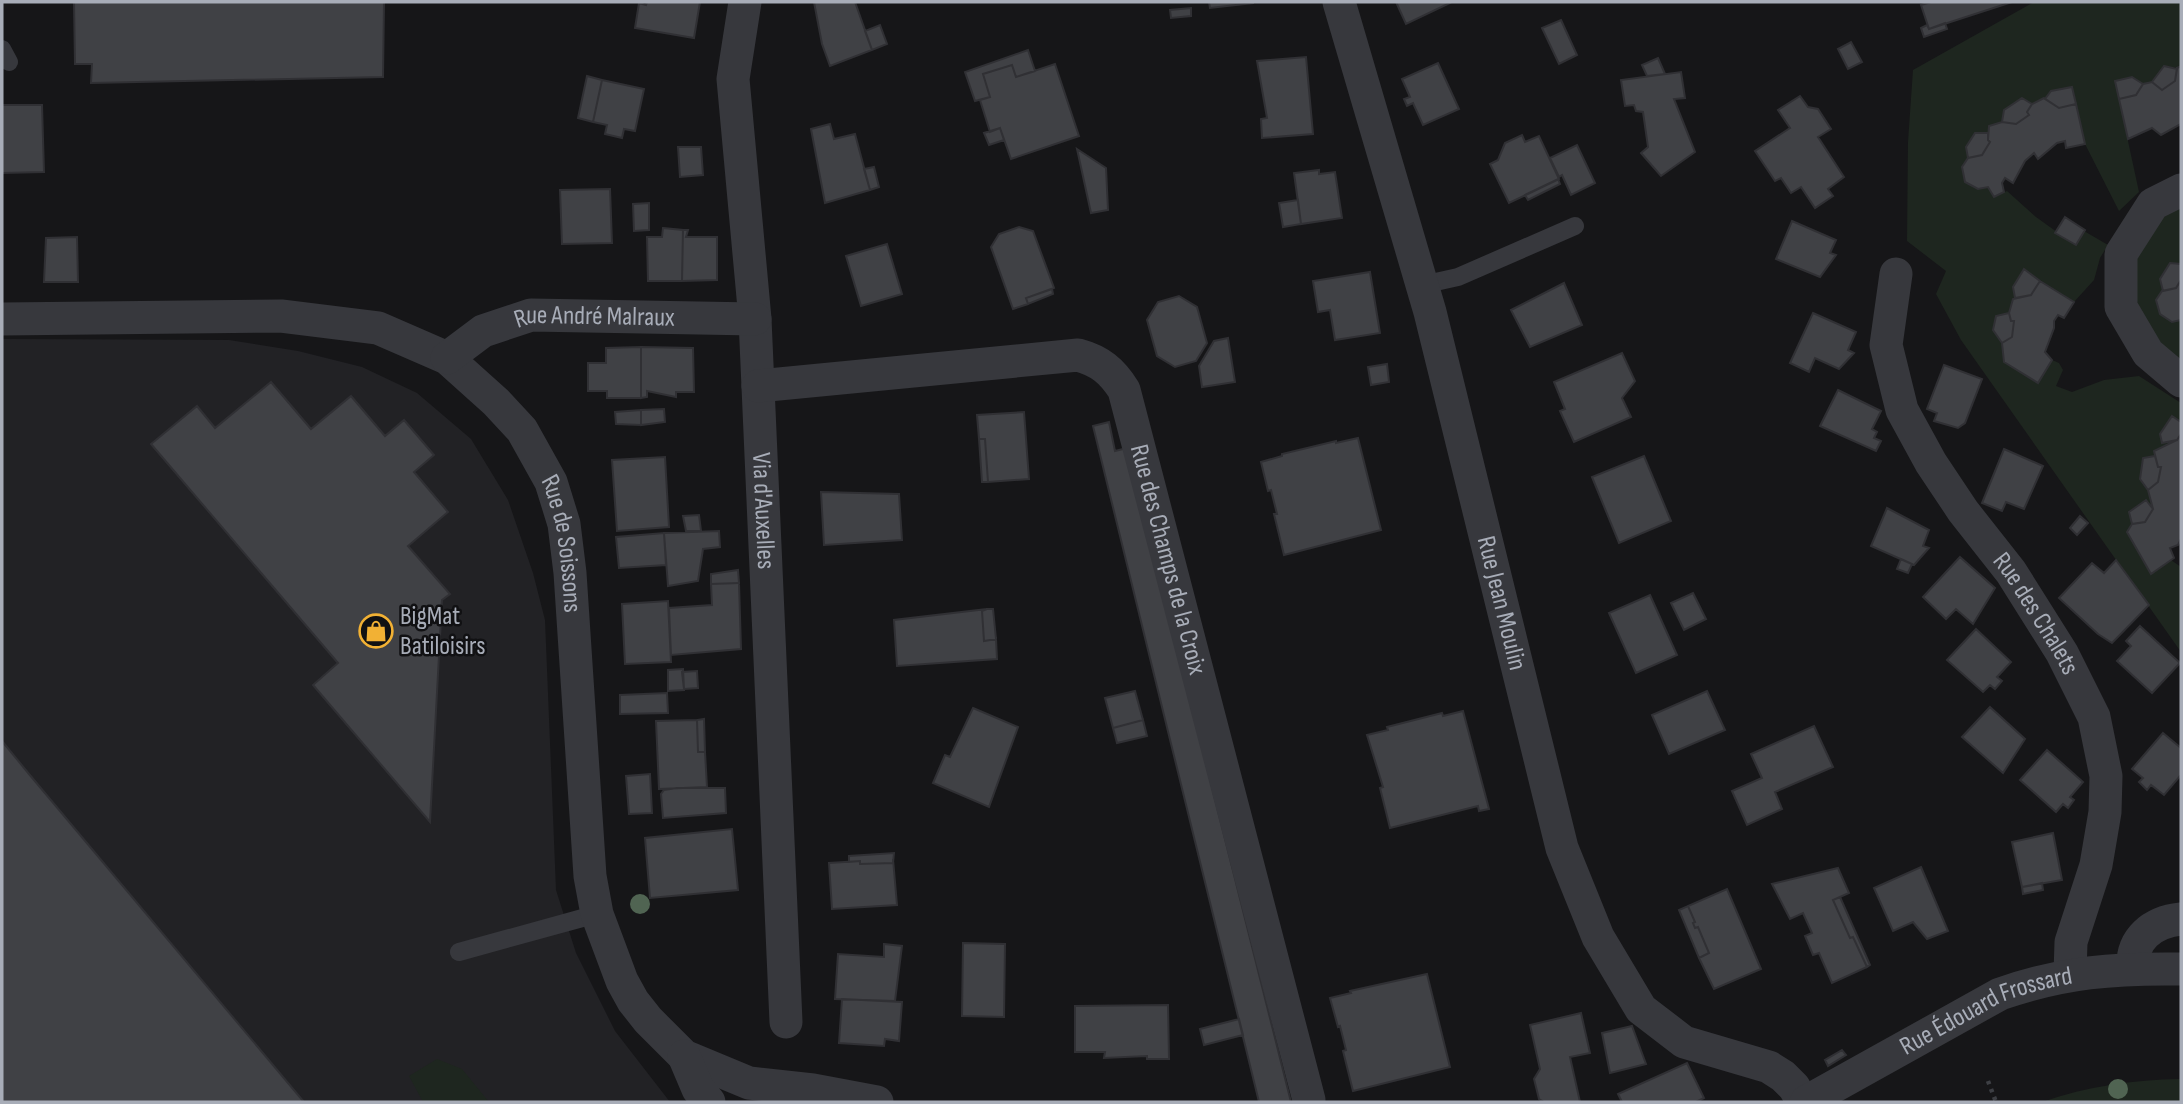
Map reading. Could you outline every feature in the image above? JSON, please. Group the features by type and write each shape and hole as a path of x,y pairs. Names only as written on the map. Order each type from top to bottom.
{"street":[{"name":"Via d'Auxelles","path":"744,2 733,79 755,319 786,1022"},
{"name":"Rue Jean Moulin","path":"1339,2 1422,285 1562,848 1598,936 1641,1009 1684,1042 1769,1067 1783,1076 1804,1102"},
{"path":"2181,190 2153,204 2121,254 2121,307 2148,353 2181,381"},
{"name":"Rue des Chalets","path":"1896,274 1886,345 1902,410 1931,463 1957,502 2019,583 2062,653 2094,717 2106,776 2105,811 2096,866 2071,942 2070,974"},
{"name":"Rue André Malraux","path":"447,358 483,331 531,315 755,319"},
{"name":"Rue de Soissons","path":"2,320 281,316 378,328 447,358 496,402 522,430 551,482 564,524 570,573 590,876 597,914 622,981 633,1001 684,1056 749,1083 813,1090 877,1102"},
{"name":"Rue des Champs de la Croix","path":"758,386 1078,355 1092,359 1115,377 1124,390 1152,494 1309,1100"},
{"path":"2133,968 2132,953 2137,943 2150,930 2171,920 2181,919"},
{"name":"Rue Édouard Frossard","path":"1804,1102 1981,1003 2035,982 2070,974 2133,968 2181,969"},
{"path":"684,1056 698,1089 709,1102"}],"lane":[{"path":"1422,285 1458,277 1576,226"},
{"path":"459,952 597,914"}],"path":[{"path":"1988,1081 1996,1102"}],"shaded area":[{"path":"2034,2 2181,2 2181,66 2164,66 2152,82 2143,84 2132,77 2115,81 2139,192 2119,211 2085,144 2072,87 2051,91 2045,99 2032,104 2022,98 2005,110 2002,122 1989,126 1988,133 1975,133 1966,147 1966,182 1978,189 1988,187 1994,197 2007,191 2036,217 2075,245 2084,231 2108,245 2100,258 2094,280 2074,302 2024,270 2013,287 2015,298 2002,343 2004,362 2038,383 2052,360 2059,363 2063,370 2056,386 2072,392 2104,380 2139,376 2181,403 2181,422 2172,416 2160,434 2162,443 2177,440 2155,451 2155,456 2143,459 2140,479 2148,490 2153,509 2146,500 2129,511 2132,524 2127,532 2151,574 2171,560 2181,567 2181,652 1961,340 1936,294 1946,271 1907,241 1908,142 1913,70"},
{"path":"2181,205 2181,264 2170,263 2160,279 2163,291 2156,300 2160,314 2172,322 2181,320 2181,363 2141,326 2132,269 2152,225"},
{"path":"2,339 229,340 298,351 362,367 417,393 471,439 508,500 533,573 545,620 556,890 576,953 615,1031 670,1102 2,1102"},
{"path":"437,1059 462,1069 489,1102 423,1102 409,1076"},
{"path":"2181,1079 2181,1101 2042,1102 2110,1085"}],"building":[{"path":"74,2 384,2 383,77 91,83 92,64 75,64"},
{"path":"647,2 700,2 694,38 635,28 639,3 646,5"},
{"path":"814,2 855,2 872,50 830,66 822,44"},
{"path":"1209,2 1253,2 1253,3 1210,8"},
{"path":"1396,2 1449,2 1450,3 1406,24"},
{"path":"1931,2 2012,2 1929,29 1921,5"},
{"path":"1191,8 1191,16 1171,18 1170,10"},
{"path":"1561,20 1577,55 1559,64 1542,28"},
{"path":"1945,23 1947,29 1924,37 1921,28 1927,25 1929,29"},
{"path":"880,25 887,44 872,50 865,31"},
{"path":"1851,42 1862,62 1848,69 1838,49"},
{"path":"1028,50 1035,71 1016,77 1012,65 983,74 990,97 975,101 965,72"},
{"path":"1306,57 1313,134 1262,138 1261,119 1267,118 1257,61"},
{"path":"1658,58 1665,74 1647,76 1642,65"},
{"path":"1438,63 1459,109 1423,125 1413,103 1407,106 1404,99 1410,97 1402,79"},
{"path":"1055,64 1079,136 1011,159 1000,128 990,132 980,100 990,97 983,74 1012,65 1016,77"},
{"path":"2164,66 2177,69 2175,81 2162,90 2152,82"},
{"path":"2181,66 2181,124 2161,135 2152,128 2128,139 2119,99 2136,95 2143,84 2152,82 2162,90 2175,81 2177,68"},
{"path":"1681,72 1685,98 1674,99 1695,152 1661,176 1641,153 1648,147 1643,112 1636,111 1634,105 1625,106 1621,80"},
{"path":"587,76 602,80 593,122 578,118"},
{"path":"2132,77 2143,84 2136,95 2119,99 2115,81"},
{"path":"602,80 644,89 635,131 624,129 622,138 605,134 607,125 593,122"},
{"path":"2072,87 2076,104 2059,108 2045,99 2051,91"},
{"path":"1800,96 1808,107 1818,109 1831,129 1818,137 1844,177 1828,189 1833,196 1815,208 1801,187 1791,193 1781,178 1775,181 1755,151 1790,128 1778,110"},
{"path":"2022,98 2032,104 2027,112 2029,115 2016,124 2002,122 2004,110"},
{"path":"2044,98 2059,108 2076,104 2085,144 2066,148 2065,141 2057,143 2038,159 2034,153 2025,161 2013,183 2005,178 2002,183 2004,192 1994,197 1988,187 1978,189 1965,182 1962,167 1968,158 1982,155 1990,142 1989,126 2002,122 2016,124 2029,115 2027,112 2032,104"},
{"path":"2,105 42,105 44,172 2,173"},
{"path":"830,124 834,139 855,134 870,190 825,203 811,129"},
{"path":"1000,128 1004,140 989,145 984,133"},
{"path":"1975,133 1988,133 1990,142 1982,155 1968,158 1966,147"},
{"path":"1522,135 1525,142 1539,136 1559,179 1509,203 1490,164 1498,160 1505,143"},
{"path":"1577,145 1595,183 1571,195 1550,158"},
{"path":"678,147 701,147 703,175 680,177"},
{"path":"1077,149 1106,168 1108,210 1091,213"},
{"path":"874,167 879,187 870,190 864,169"},
{"path":"1319,170 1319,174 1335,172 1342,218 1301,224 1294,173"},
{"path":"1558,179 1560,184 1528,200 1525,195"},
{"path":"610,189 612,243 562,244 560,190"},
{"path":"1298,200 1301,224 1283,227 1279,203"},
{"path":"649,203 649,230 634,231 633,204"},
{"path":"2065,217 2085,230 2076,245 2055,233"},
{"path":"1792,221 1836,240 1830,253 1836,255 1820,277 1776,259"},
{"path":"1019,227 1033,231 1054,288 1026,298 1028,304 1013,309 991,247 999,234"},
{"path":"663,228 683,230 682,281 648,281 647,237 662,237"},
{"path":"683,230 688,230 686,237 717,237 717,280 682,281"},
{"path":"77,237 78,282 44,282 46,238"},
{"path":"887,244 902,294 861,306 846,256"},
{"path":"2170,263 2181,264 2181,280 2176,288 2163,291 2160,279"},
{"path":"2024,269 2040,281 2031,295 2015,298 2013,287"},
{"path":"1370,272 1380,333 1335,340 1330,310 1318,312 1313,281"},
{"path":"2181,280 2181,320 2172,322 2160,314 2156,300 2162,291 2176,288"},
{"path":"2040,281 2074,302 2064,318 2058,315 2054,321 2045,352 2052,360 2038,383 2004,362 2002,343 2012,337 2014,321 2011,321 2009,313 2013,299 2031,295"},
{"path":"1564,283 1582,325 1530,347 1511,310"},
{"path":"1052,289 1053,294 1028,304 1026,298"},
{"path":"1179,296 1197,307 1207,343 1196,361 1175,367 1157,356 1147,320 1158,302"},
{"path":"1813,313 1856,332 1848,350 1854,353 1839,369 1815,358 1809,372 1790,363"},
{"path":"2009,313 2011,321 2014,321 2012,337 2002,343 1993,330 1996,316"},
{"path":"1228,338 1235,382 1202,387 1199,366 1214,341"},
{"path":"641,347 693,348 694,392 676,392 676,397 647,391 647,397 641,398"},
{"path":"641,347 641,398 607,398 607,391 588,391 588,363 606,363 606,348"},
{"path":"1622,353 1635,381 1622,398 1631,417 1574,442 1560,411 1565,409 1554,382"},
{"path":"1387,364 1389,382 1371,385 1368,367"},
{"path":"1944,365 1982,379 1965,423 1958,428 1934,421 1937,413 1927,409"},
{"name":"BigMat Batiloisirs","path":"271,382 311,429 351,396 385,436 404,420 434,455 414,472 448,512 408,546 450,594 442,600 430,822 313,685 338,663 151,444 197,406 215,428"},
{"path":"1838,390 1881,411 1872,429 1877,432 1874,438 1881,441 1876,451 1820,426"},
{"path":"664,409 665,422 641,425 641,410"},
{"path":"641,410 641,425 616,424 615,412"},
{"path":"1024,412 1029,479 988,482 985,439 979,439 977,415"},
{"path":"2172,416 2181,422 2181,434 2177,440 2162,443 2160,434"},
{"path":"1109,422 1115,451 1127,448 1291,1102 1259,1102 1093,426"},
{"path":"2181,434 2181,539 2178,545 2170,548 2174,558 2151,574 2127,532 2132,524 2145,522 2153,509 2148,490 2158,482 2161,467 2158,467 2154,451 2177,440"},
{"path":"1358,438 1381,530 1284,555 1274,514 1277,514 1261,462 1282,454"},
{"path":"979,439 985,439 988,482 982,482"},
{"path":"2004,449 2043,466 2024,509 2006,502 2002,511 1982,503"},
{"path":"1644,456 1671,521 1619,543 1592,477"},
{"path":"2155,456 2158,467 2161,467 2158,482 2148,490 2140,479 2143,458"},
{"path":"665,457 669,527 617,531 612,460"},
{"path":"821,492 899,494 902,540 824,545"},
{"path":"2146,500 2153,509 2145,522 2132,524 2129,512"},
{"path":"1887,508 1929,530 1923,546 1929,548 1914,565 1871,546"},
{"path":"699,515 701,531 686,531 683,516"},
{"path":"2080,516 2088,523 2077,535 2070,528"},
{"path":"719,531 720,547 703,549 698,581 668,586 664,533"},
{"path":"664,533 666,565 619,568 616,537"},
{"path":"1960,557 1995,588 1973,624 1956,609 1946,619 1923,597"},
{"path":"1901,559 1912,564 1908,573 1897,569"},
{"path":"2116,560 2149,605 2112,643 2098,634 2059,598 2092,563 2104,573"},
{"path":"738,570 739,583 711,584 711,574"},
{"path":"739,583 741,649 671,655 669,608 712,605 711,584"},
{"path":"1693,593 1706,619 1684,630 1671,603"},
{"path":"1650,595 1677,655 1636,673 1609,613"},
{"path":"668,601 671,662 625,664 622,604"},
{"path":"987,609 982,611 984,641 996,639 997,659 897,666 894,620"},
{"path":"993,609 996,639 984,641 982,611"},
{"path":"2140,626 2180,663 2152,693 2117,661 2131,646 2126,641"},
{"path":"1976,629 2011,662 1997,677 2002,681 1995,689 1990,685 1983,692 1947,660"},
{"path":"683,669 684,690 668,691 668,670"},
{"path":"697,671 698,688 684,689 682,672"},
{"path":"1135,691 1143,720 1113,728 1105,698"},
{"path":"1707,691 1725,730 1669,754 1652,715"},
{"path":"667,693 668,713 620,714 620,695"},
{"path":"1990,707 2025,739 2003,773 1962,737"},
{"path":"973,708 1018,727 989,807 933,783 945,755 950,757"},
{"path":"1463,711 1489,809 1479,811 1478,806 1390,828 1380,788 1383,787 1367,735 1442,713 1443,716"},
{"path":"704,719 705,752 698,752 697,720"},
{"path":"697,720 698,752 705,752 707,787 659,789 656,721"},
{"path":"1143,720 1147,736 1117,743 1113,728"},
{"path":"1814,726 1833,767 1775,792 1782,809 1747,825 1732,791 1762,778 1751,754"},
{"path":"2163,733 2181,748 2181,775 2164,795 2151,785 2147,790 2139,782 2143,778 2132,769"},
{"path":"2,741 29,774 304,1102 2,1102"},
{"path":"2047,750 2083,782 2070,797 2074,800 2068,808 2063,804 2056,812 2020,780"},
{"path":"650,774 652,813 629,814 626,776"},
{"path":"725,788 726,813 663,818 661,794 664,790"},
{"path":"732,829 738,890 650,898 645,838"},
{"path":"2053,833 2062,880 2022,887 2012,842"},
{"path":"894,853 893,863 849,862 849,856"},
{"path":"893,859 897,905 832,909 829,863 893,863"},
{"path":"1921,867 1948,931 1927,939 1913,922 1893,931 1874,888"},
{"path":"1838,868 1849,893 1833,900 1867,967 1832,983 1819,953 1813,955 1805,936 1812,933 1803,913 1790,919 1772,884"},
{"path":"2042,883 2043,890 2023,894 2022,887"},
{"path":"1727,889 1761,969 1714,989 1699,958 1709,953 1698,927 1695,928 1688,906"},
{"path":"1840,897 1870,965 1867,967 1833,900"},
{"path":"1688,906 1695,928 1698,927 1709,953 1699,958 1679,910"},
{"path":"963,943 1005,944 1004,1017 962,1016"},
{"path":"884,944 902,946 895,1001 835,999 838,954 884,957"},
{"path":"1427,974 1450,1067 1353,1091 1343,1051 1346,1050 1330,998"},
{"path":"842,999 902,1002 899,1041 885,1039 884,1046 839,1043"},
{"path":"1168,1005 1169,1059 1147,1059 1147,1056 1104,1058 1105,1052 1075,1052 1075,1006"},
{"path":"1581,1013 1590,1053 1570,1057 1580,1102 1544,1102 1539,1099 1534,1079 1540,1069 1530,1025"},
{"path":"1239,1019 1243,1035 1204,1045 1200,1029"},
{"path":"1632,1026 1646,1064 1610,1073 1602,1033"},
{"path":"1842,1050 1846,1055 1828,1066 1825,1060"},
{"path":"1687,1063 1704,1098 1696,1102 1622,1102 1618,1094"}],"place":[{"name":"BigMat Batiloisirs","path":"376,631"}]}
